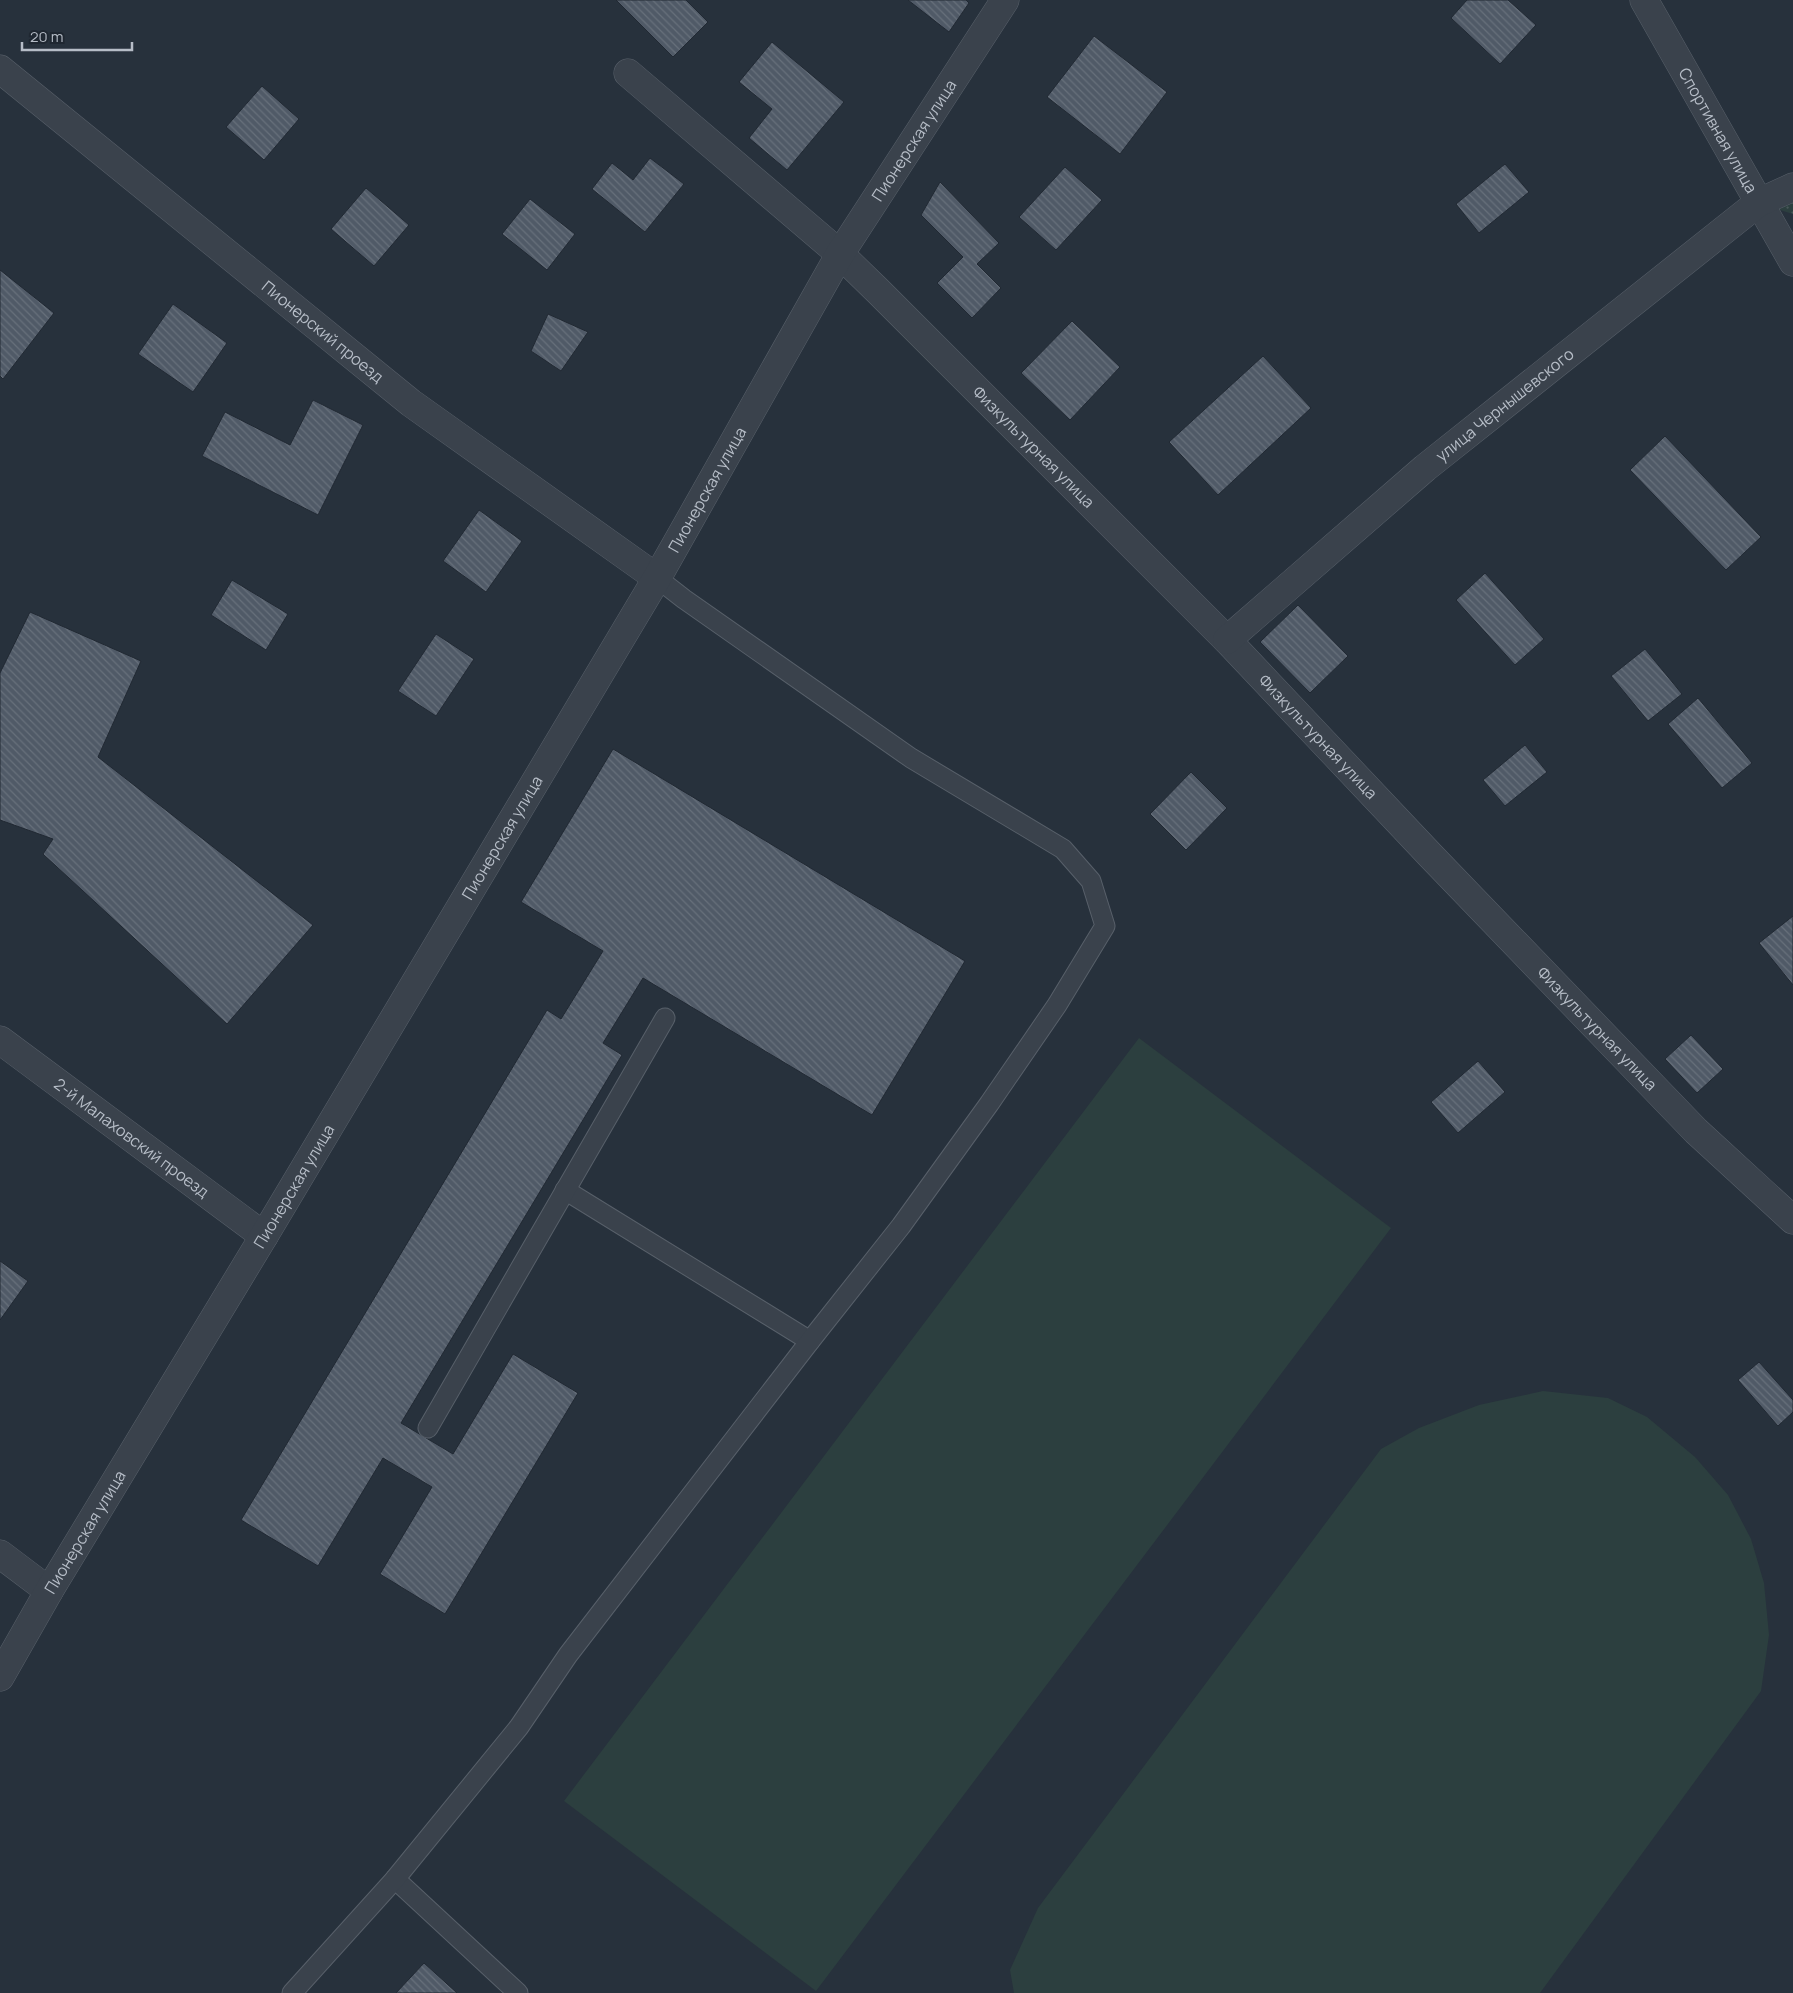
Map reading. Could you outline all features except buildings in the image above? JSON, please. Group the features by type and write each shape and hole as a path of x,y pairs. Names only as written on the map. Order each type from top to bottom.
{"street":[{"name":"Пионерская улица","path":"0,1677 49,1591 264,1236 657,578 840,254 1005,0"},
{"name":"Спортивная улица","path":"1644,0 1758,204 1793,262"},
{"name":"Пионерский проезд","path":"0,69 411,404 657,578"},
{"name":"Физкультурная улица","path":"628,73 840,254 1227,640 1431,856 1689,1124 1793,1220"},
{"name":"улица Чернышевского","path":"1227,640 1425,468 1758,204 1793,186"},
{"name":"2-й Малаховский проезд","path":"0,1040 264,1236"},
{"path":"0,1554 49,1591"}],"lane":[{"path":"292,1993 395,1879 519,1727 568,1655 901,1226 989,1104 1057,1005 1105,926 1091,882 1063,849 911,758 692,605 657,578"},
{"path":"428,1428 665,1018"},
{"path":"565,1190 810,1341"},
{"path":"395,1879 518,1993"}],"shaded area":[{"path":"1793,187 1793,214 1758,203"},
{"path":"1139,1038 1391,1228 816,1991 564,1801"},
{"path":"1543,1391 1608,1398 1647,1417 1695,1457 1728,1495 1751,1539 1764,1583 1769,1635 1761,1691 1540,1993 1014,1993 1010,1970 1038,1908 1381,1449 1419,1428 1479,1405"}]}
